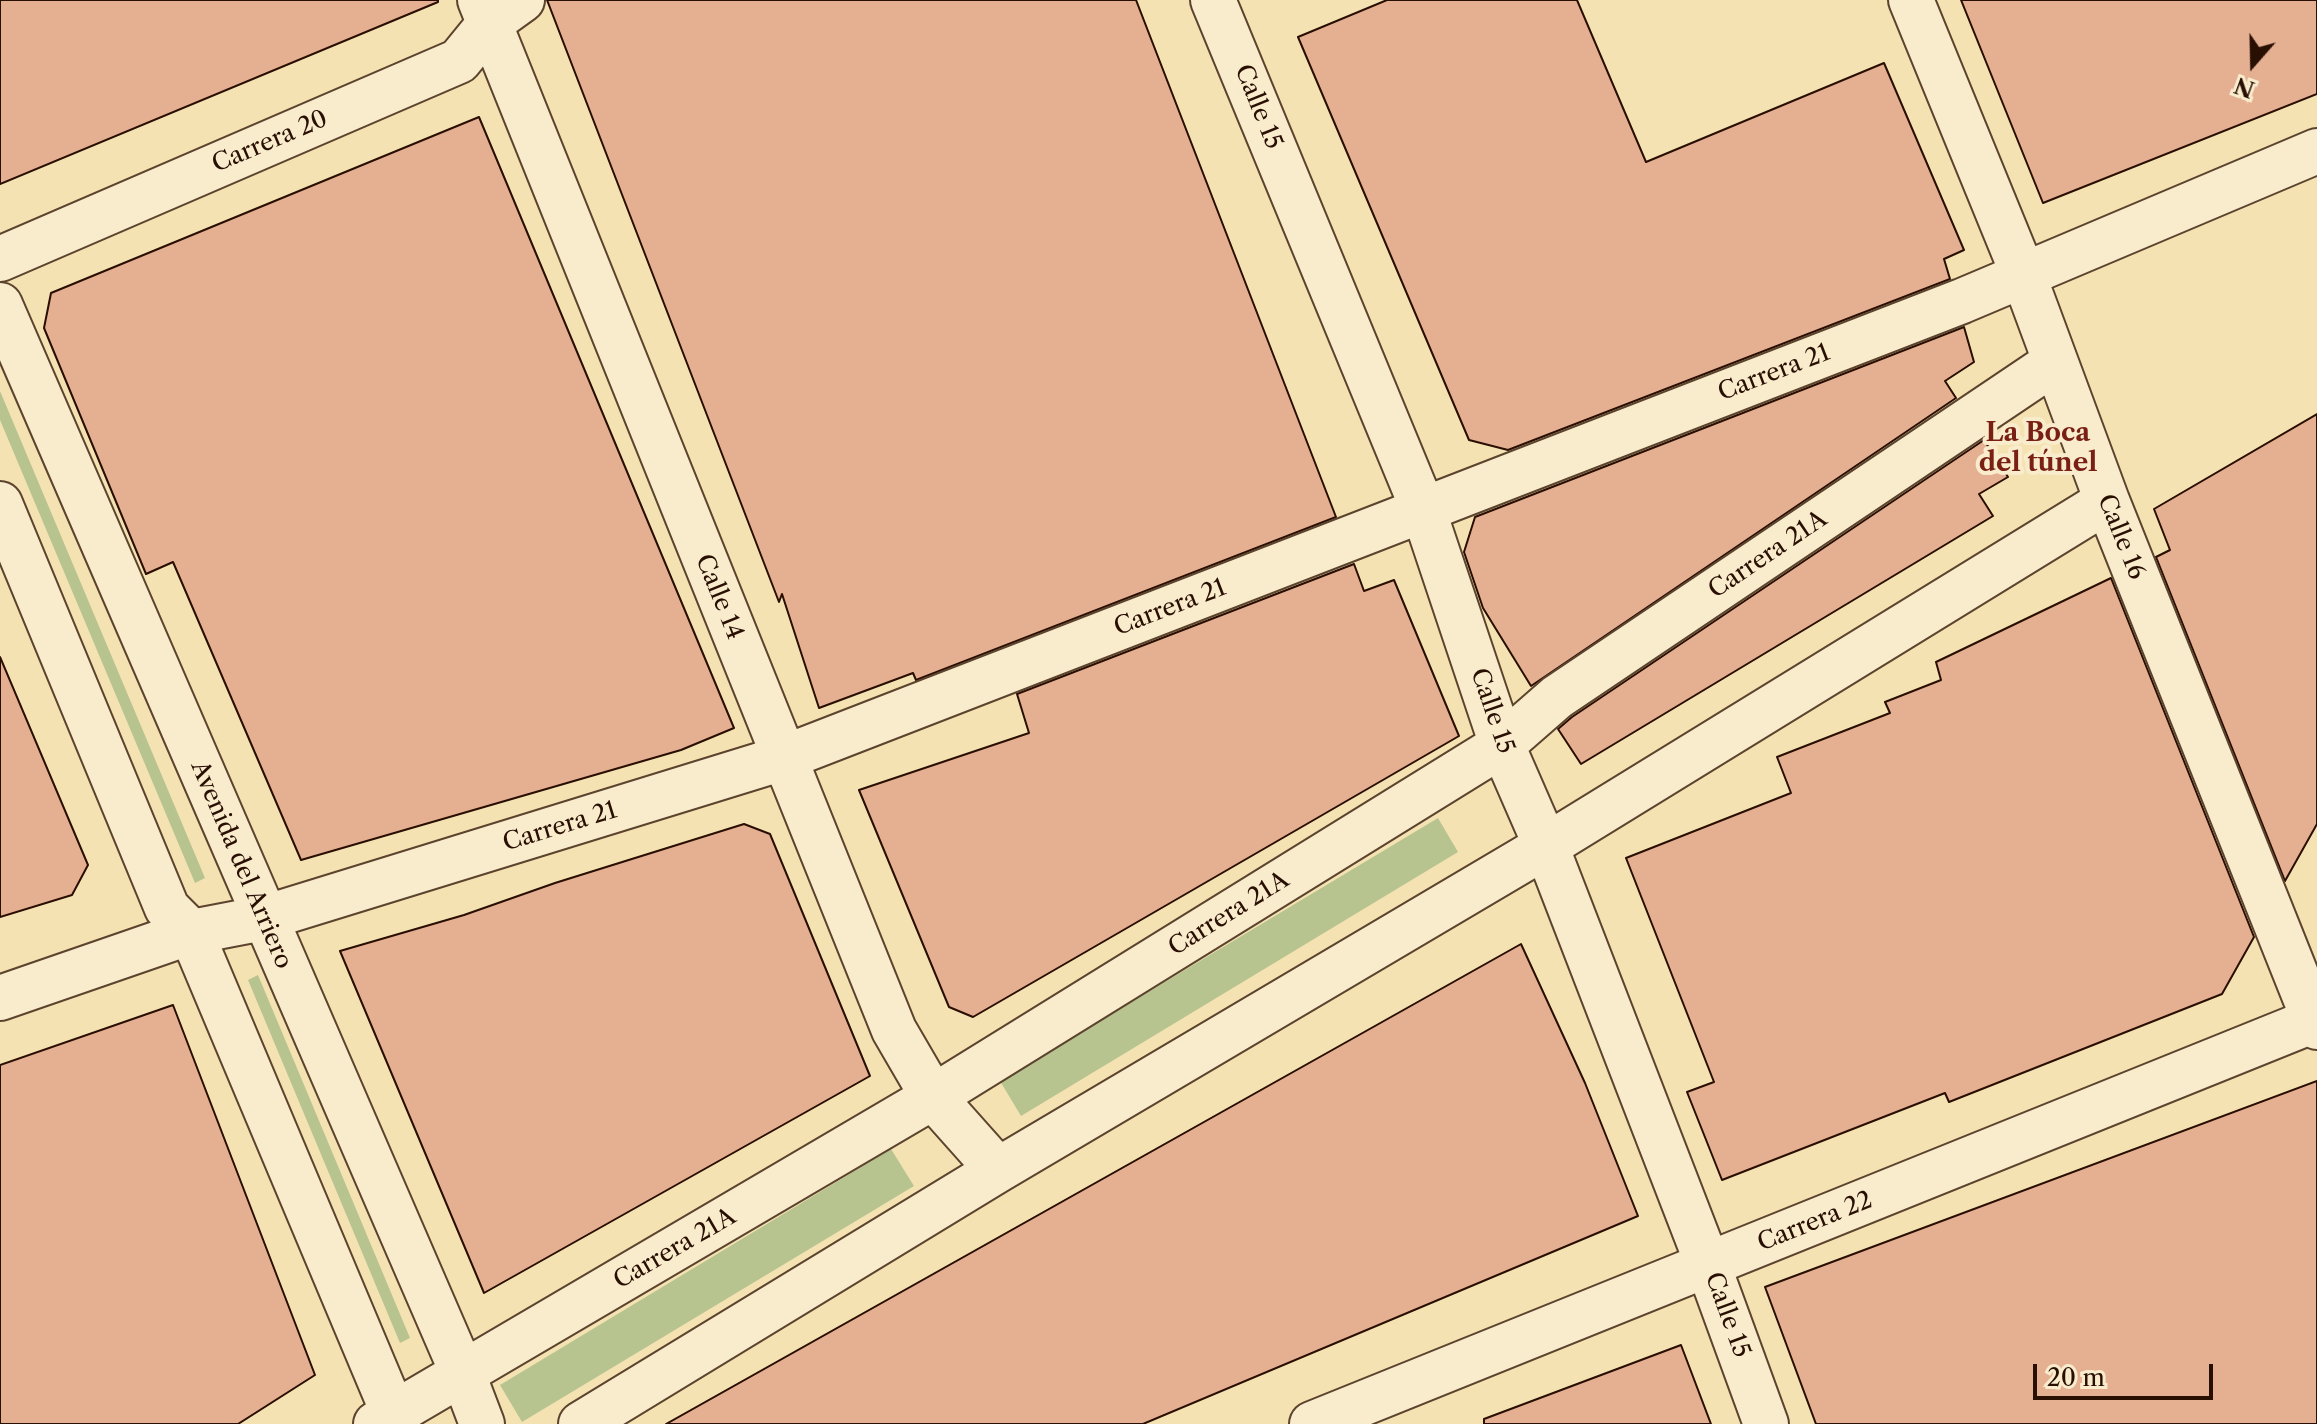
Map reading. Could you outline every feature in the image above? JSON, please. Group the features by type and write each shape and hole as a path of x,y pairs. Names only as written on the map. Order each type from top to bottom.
{"street":[{"name":"Calle 15","path":"1213,0 1423,509 1502,745 1546,846 1766,1424"},
{"name":"Calle 16","path":"1911,0 2023,274 2107,501 2316,1022"},
{"name":"Carrera 20","path":"0,259 459,61 497,8"},
{"name":"Calle 14","path":"497,8 783,758 894,1030 933,1097 998,1170"},
{"name":"Carrera 21","path":"0,998 191,932 264,918 783,758 1962,301 2317,151"},
{"name":"Avenida del Arriero","path":"0,305 482,1424"},
{"name":"Carrera 21A","path":"389,1420 933,1097 1502,745 1557,697 2055,362"},
{"path":"581,1424 998,1170 1546,846 2107,501"},
{"path":"0,504 167,908 191,932 389,1420"},
{"name":"Carrera 22","path":"1312,1424 2316,1022"}],"green space":[{"path":"0,391 205,878 195,883 0,420"},
{"path":"1438,818 1458,852 1021,1116 1000,1081"},
{"path":"258,975 410,1338 400,1343 248,980"},
{"path":"891,1149 914,1186 522,1422 500,1385"}],"building":[{"path":"0,0 438,0 438,2 0,184"},
{"path":"547,0 1136,0 1336,517 916,680 913,673 819,708 782,594 779,602"},
{"path":"1387,0 1577,0 1646,162 1884,63 1964,250 1944,259 1950,279 1508,450 1469,440 1298,37"},
{"path":"1961,0 2317,0 2317,94 2043,203"},
{"path":"479,117 734,728 681,750 301,860 173,562 146,574 44,328 51,293"},
{"path":"1964,327 1974,362 1945,381 1956,398 1531,686 1483,608 1464,552 1475,517"},
{"path":"2317,414 2317,824 2285,881 2156,557 2170,550 2154,509"},
{"path":"1984,440 2008,477 1979,494 1993,516 1581,764 1558,729 1572,717"},
{"path":"1354,564 1364,591 1394,580 1459,736 973,1017 949,1007 859,790 1029,733 1017,694"},
{"path":"2111,578 2254,937 2222,994 1949,1102 1945,1093 1722,1180 1687,1092 1714,1082 1626,858 1791,793 1777,757 1890,713 1885,702 1941,680 1936,662"},
{"path":"0,657 88,865 72,895 0,917"},
{"path":"744,824 770,834 870,1076 484,1293 340,951 464,915"},
{"path":"1521,944 1585,1083 1638,1216 1143,1424 666,1424"},
{"path":"173,1005 315,1375 238,1424 0,1424 0,1065"},
{"path":"2317,1081 2317,1424 1816,1424 1765,1287"},
{"path":"1681,1345 1711,1424 1484,1424 1484,1419"}],"district":[{"name":"La Boca del túnel","path":"2038,448"}]}
